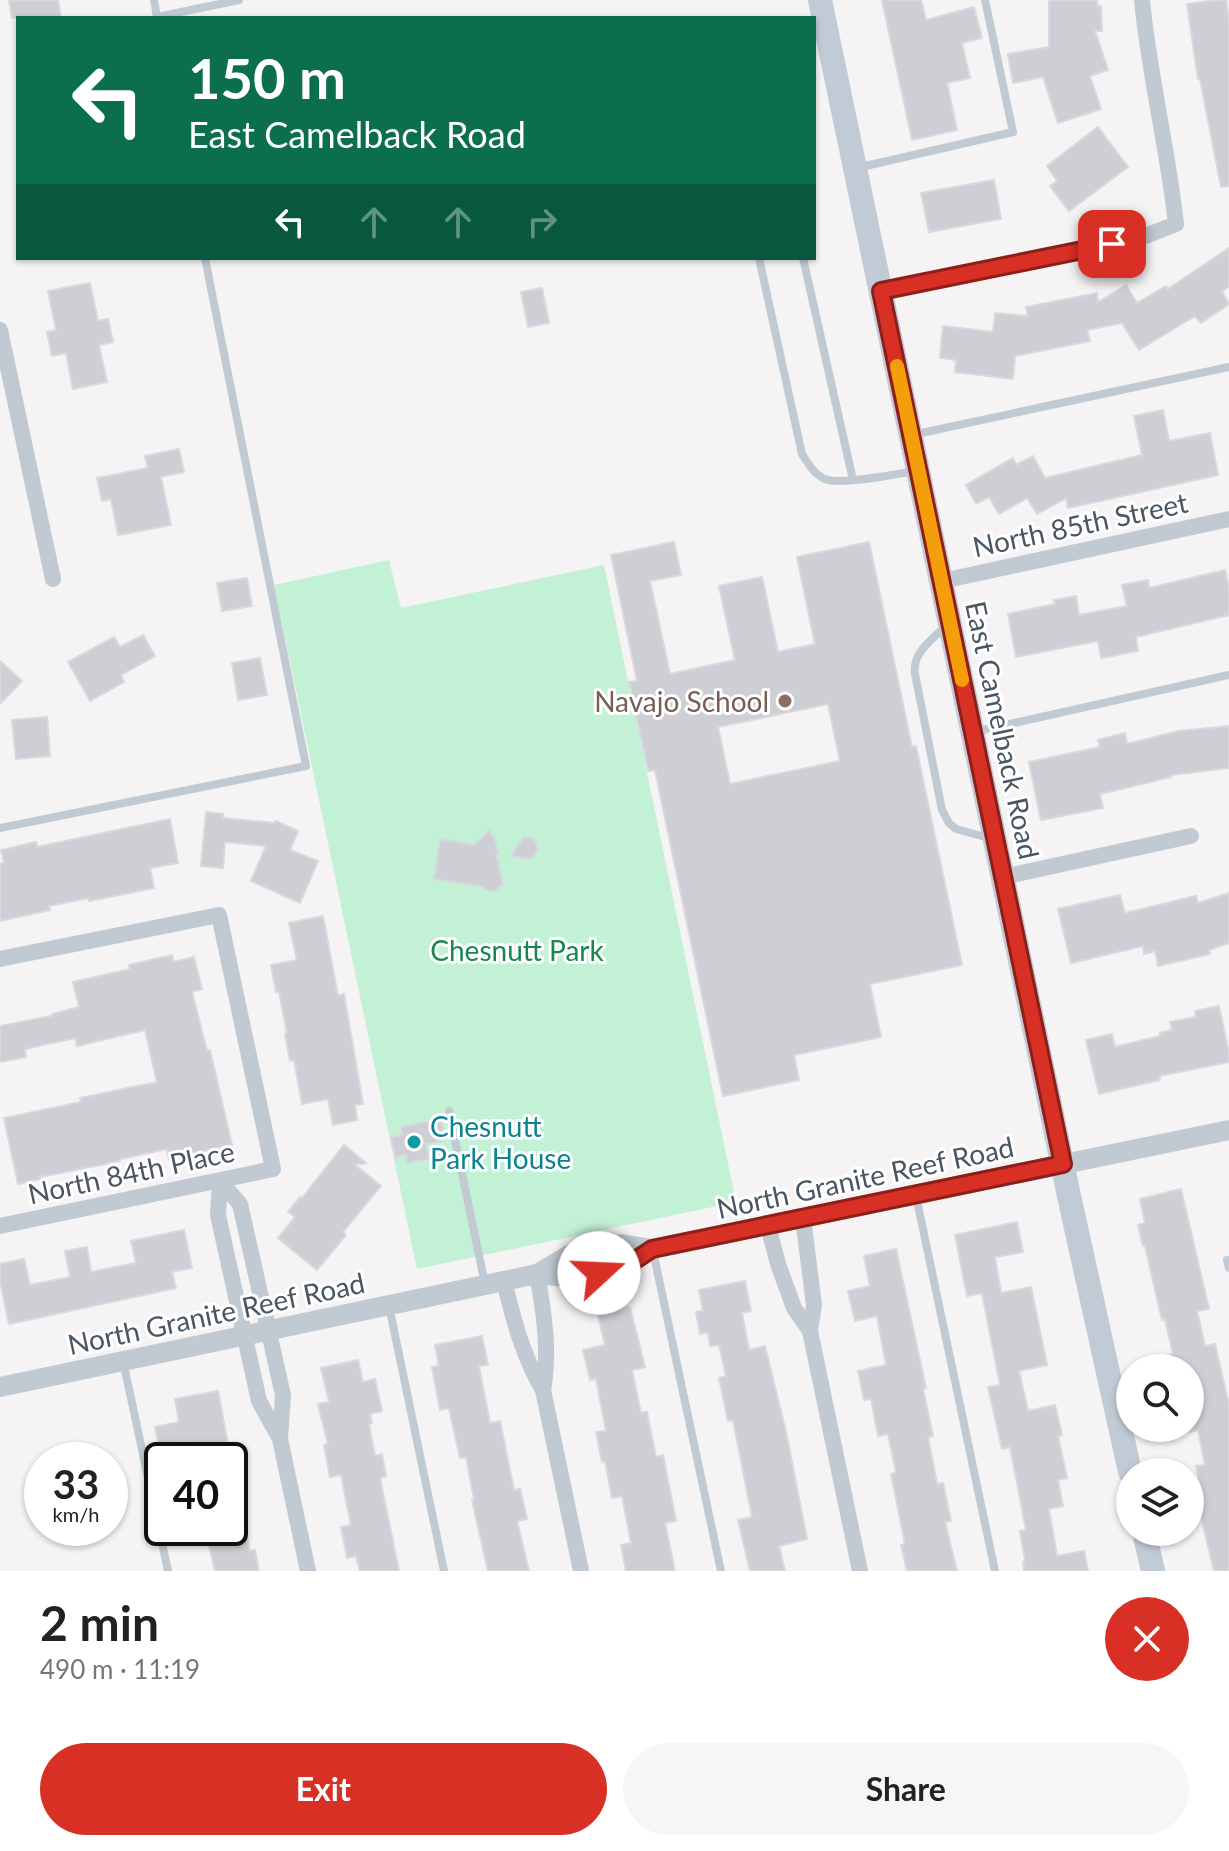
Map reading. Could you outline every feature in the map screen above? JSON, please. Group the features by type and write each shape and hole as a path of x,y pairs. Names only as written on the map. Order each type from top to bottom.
{"main road":[{"name":"East Camelback Road","path":"820,0 1127,1458"},
{"path":"1147,1546 1153,1571"}],"street":[{"path":"881,291 1140,238 1176,224 1142,0"},
{"path":"0,330 53,579"},
{"name":"North 85th Street","path":"942,581 1229,519"},
{"path":"1003,877 1191,836"},
{"name":"North 84th Place","path":"0,959 219,915 273,1169 0,1226"},
{"name":"North Granite Reef Road","path":"0,1387 537,1274 576,1278 591,1275 623,1268 652,1249 1229,1130"},
{"path":"220,1181 240,1204 251,1251 283,1395 280,1439 308,1571"},
{"path":"220,1181 218,1215 259,1401 280,1439"},
{"path":"803,1218 814,1305 810,1331 860,1571"},
{"path":"768,1226 794,1308 810,1331"},
{"path":"228,1256 251,1251"},
{"path":"537,1274 547,1368 543,1390"},
{"path":"495,1283 513,1319 532,1372 543,1390 581,1571"}],"lane":[{"path":"162,16 239,0"},
{"path":"856,169 1013,132 985,0"},
{"path":"0,828 306,766 205,260"},
{"path":"759,260 802,454 810,468 827,480 853,480 919,470"},
{"path":"803,260 853,480"},
{"path":"911,435 1229,367"},
{"path":"950,622 919,653 914,664 942,810 956,829 996,840"},
{"path":"973,732 1229,675"},
{"path":"449,1111 495,1283"},
{"path":"916,1195 995,1571"},
{"path":"652,1249 721,1571"},
{"path":"1229,1260 1229,1268"},
{"path":"389,1305 444,1571"},
{"path":"123,1361 168,1571"}],"green space":[{"name":"Chesnutt Park","path":"389,560 401,608 604,565 736,1202 417,1269 274,585"}],"building":[{"path":"9,0 58,0 61,16 12,18"},
{"path":"882,0 921,0 926,20 974,7 982,38 962,43 970,78 947,83 957,130 912,140"},
{"path":"1049,0 1097,0 1097,6 1101,6 1102,31 1095,31 1108,70 1090,76 1101,109 1058,123 1043,77 1013,83 1008,54 1049,47"},
{"path":"1226,0 1229,20 1229,186 1221,187 1198,79 1187,4"},
{"path":"1098,127 1128,167 1069,211 1050,186 1057,181 1047,166"},
{"path":"994,180 1001,219 929,232 921,193"},
{"path":"1229,248 1229,287 1222,291 1229,304 1201,323 1195,316 1139,350 1122,323 1087,330 1090,341 1015,356 1013,379 955,372 956,360 940,358 943,326 993,332 995,313 1028,316 1026,307 1097,293 1098,302 1126,285 1137,303 1166,286 1168,289"},
{"path":"90,283 98,321 108,319 113,342 99,345 107,382 73,389 66,353 52,356 47,332 56,330 48,291"},
{"path":"542,288 549,323 528,327 521,292"},
{"path":"1163,410 1169,441 1210,433 1218,475 1068,508 1066,498 1037,514 1027,498 999,514 989,497 976,504 966,485 1013,458 1016,465 1033,456 1045,478 1142,455 1134,416"},
{"path":"179,449 184,472 161,477 171,525 118,535 111,499 102,501 97,478 148,468 145,456"},
{"path":"674,542 681,575 650,581 670,674 735,660 719,586 762,577 778,652 815,644 797,557 869,542 962,965 870,984 881,1037 794,1055 799,1080 723,1096 655,770 648,771 629,682 637,681 611,555","holes":["828,704 840,761 730,784 718,727"]},
{"path":"1225,570 1229,587 1229,615 1136,637 1138,651 1101,658 1098,641 1016,657 1008,614 1076,596 1079,615 1127,606 1122,585 1148,580 1149,588"},
{"path":"247,578 252,606 222,611 217,583"},
{"path":"143,635 155,656 121,675 124,682 90,701 68,662 114,637 120,647"},
{"path":"260,658 267,695 238,700 232,663"},
{"path":"0,661 22,681 0,704"},
{"path":"47,717 50,756 16,759 12,720"},
{"path":"1229,726 1229,768 1171,775 1100,794 1103,808 1041,820 1029,762 1100,747 1098,740 1125,733 1127,744 1179,731"},
{"path":"206,812 223,814 223,818 276,821 298,831 290,850 318,861 300,903 251,881 266,846 225,842 223,868 201,866"},
{"path":"170,819 178,863 150,868 154,888 49,906 50,910 0,921 0,864 4,863 1,850 36,842 37,847"},
{"path":"490,830 499,854 496,854 503,884 495,892 484,887 434,879 440,839 474,845"},
{"path":"524,837 534,838 538,850 531,859 511,856"},
{"path":"1229,893 1229,943 1209,950 1210,954 1158,966 1155,951 1144,954 1143,946 1071,963 1058,909 1120,895 1125,913 1196,896 1198,903"},
{"path":"323,916 338,996 344,994 363,1104 355,1105 357,1120 333,1125 328,1099 302,1104 271,965 297,960 289,923"},
{"path":"172,955 173,962 194,957 202,989 192,992 207,1051 210,1050 232,1145 169,1159 167,1149 18,1184 4,1118 157,1082 145,1030 77,1046 75,1038 25,1049 26,1057 0,1062 0,1026 52,1016 79,1007 73,982 130,969 129,965"},
{"path":"1219,1006 1229,1062 1159,1076 1160,1080 1099,1094 1086,1040 1112,1034 1115,1047 1160,1036 1160,1033 1172,1030 1170,1022 1196,1017 1195,1011"},
{"name":"Chesnutt Park House","path":"441,1119 445,1140 426,1144 429,1159 407,1163 406,1155 395,1157 391,1137 402,1135 401,1127"},
{"path":"344,1145 366,1163 355,1165 381,1186 317,1270 278,1238 295,1217 288,1212"},
{"path":"1181,1189 1209,1309 1197,1311 1205,1346 1215,1344 1229,1405 1229,1571 1214,1571 1204,1529 1205,1465 1200,1442 1204,1442 1204,1354 1173,1354 1138,1225 1145,1223 1140,1199"},
{"path":"1017,1222 1023,1252 995,1257 1001,1293 1031,1287 1047,1365 1019,1371 1028,1411 1055,1405 1062,1435 1058,1436 1067,1478 1058,1480 1063,1506 1049,1509 1057,1556 1084,1551 1088,1571 1024,1571 1020,1531 1026,1530 1010,1447 1002,1449 988,1387 1000,1385 982,1293 967,1296 955,1235"},
{"path":"184,1230 192,1268 172,1272 176,1288 9,1324 0,1281 0,1264 24,1259 30,1285 70,1277 65,1251 87,1247 91,1272 136,1263 131,1241"},
{"path":"896,1249 926,1388 923,1389 933,1436 928,1437 937,1484 943,1483 951,1521 945,1522 957,1571 907,1571 901,1545 905,1544 891,1474 896,1472 888,1434 878,1436 871,1399 864,1400 858,1371 886,1365 877,1316 855,1321 848,1291 870,1286 864,1256"},
{"path":"745,1281 751,1311 742,1313 749,1350 765,1346 807,1539 779,1546 785,1571 750,1571 738,1520 752,1517 733,1420 728,1421 719,1378 726,1376 719,1345 710,1346 708,1332 700,1334 696,1312 703,1311 699,1290"},
{"path":"630,1307 645,1367 632,1370 641,1413 647,1412 656,1457 663,1455 676,1521 665,1523 675,1571 626,1571 621,1545 631,1543 622,1496 612,1498 596,1432 606,1431 596,1379 590,1380 583,1350 605,1345 598,1315"},
{"path":"482,1336 488,1365 479,1366 490,1423 500,1421 514,1490 520,1489 527,1519 517,1521 529,1571 488,1571 466,1457 460,1458 449,1408 440,1410 432,1367 439,1366 435,1345"},
{"path":"358,1360 363,1382 375,1379 382,1411 370,1414 372,1423 369,1424 375,1456 382,1454 386,1476 380,1478 399,1571 360,1571 356,1556 347,1558 341,1527 351,1525 341,1475 330,1477 324,1445 328,1444 318,1404 329,1402 321,1368"},
{"path":"218,1391 228,1442 158,1442 155,1427 179,1422 175,1399"},
{"path":"248,1542 250,1551 255,1550 259,1571 215,1571 209,1546 248,1546"}],"slow traffic":[{"path":"897,366 962,680"}],"place":[{"name":"Navajo School","path":"785,701"},
{"name":"Chesnutt Park House","path":"414,1142"}],"route":[{"path":"599,1273 623,1268 652,1249 1063,1164 881,291 1112,244"}]}
